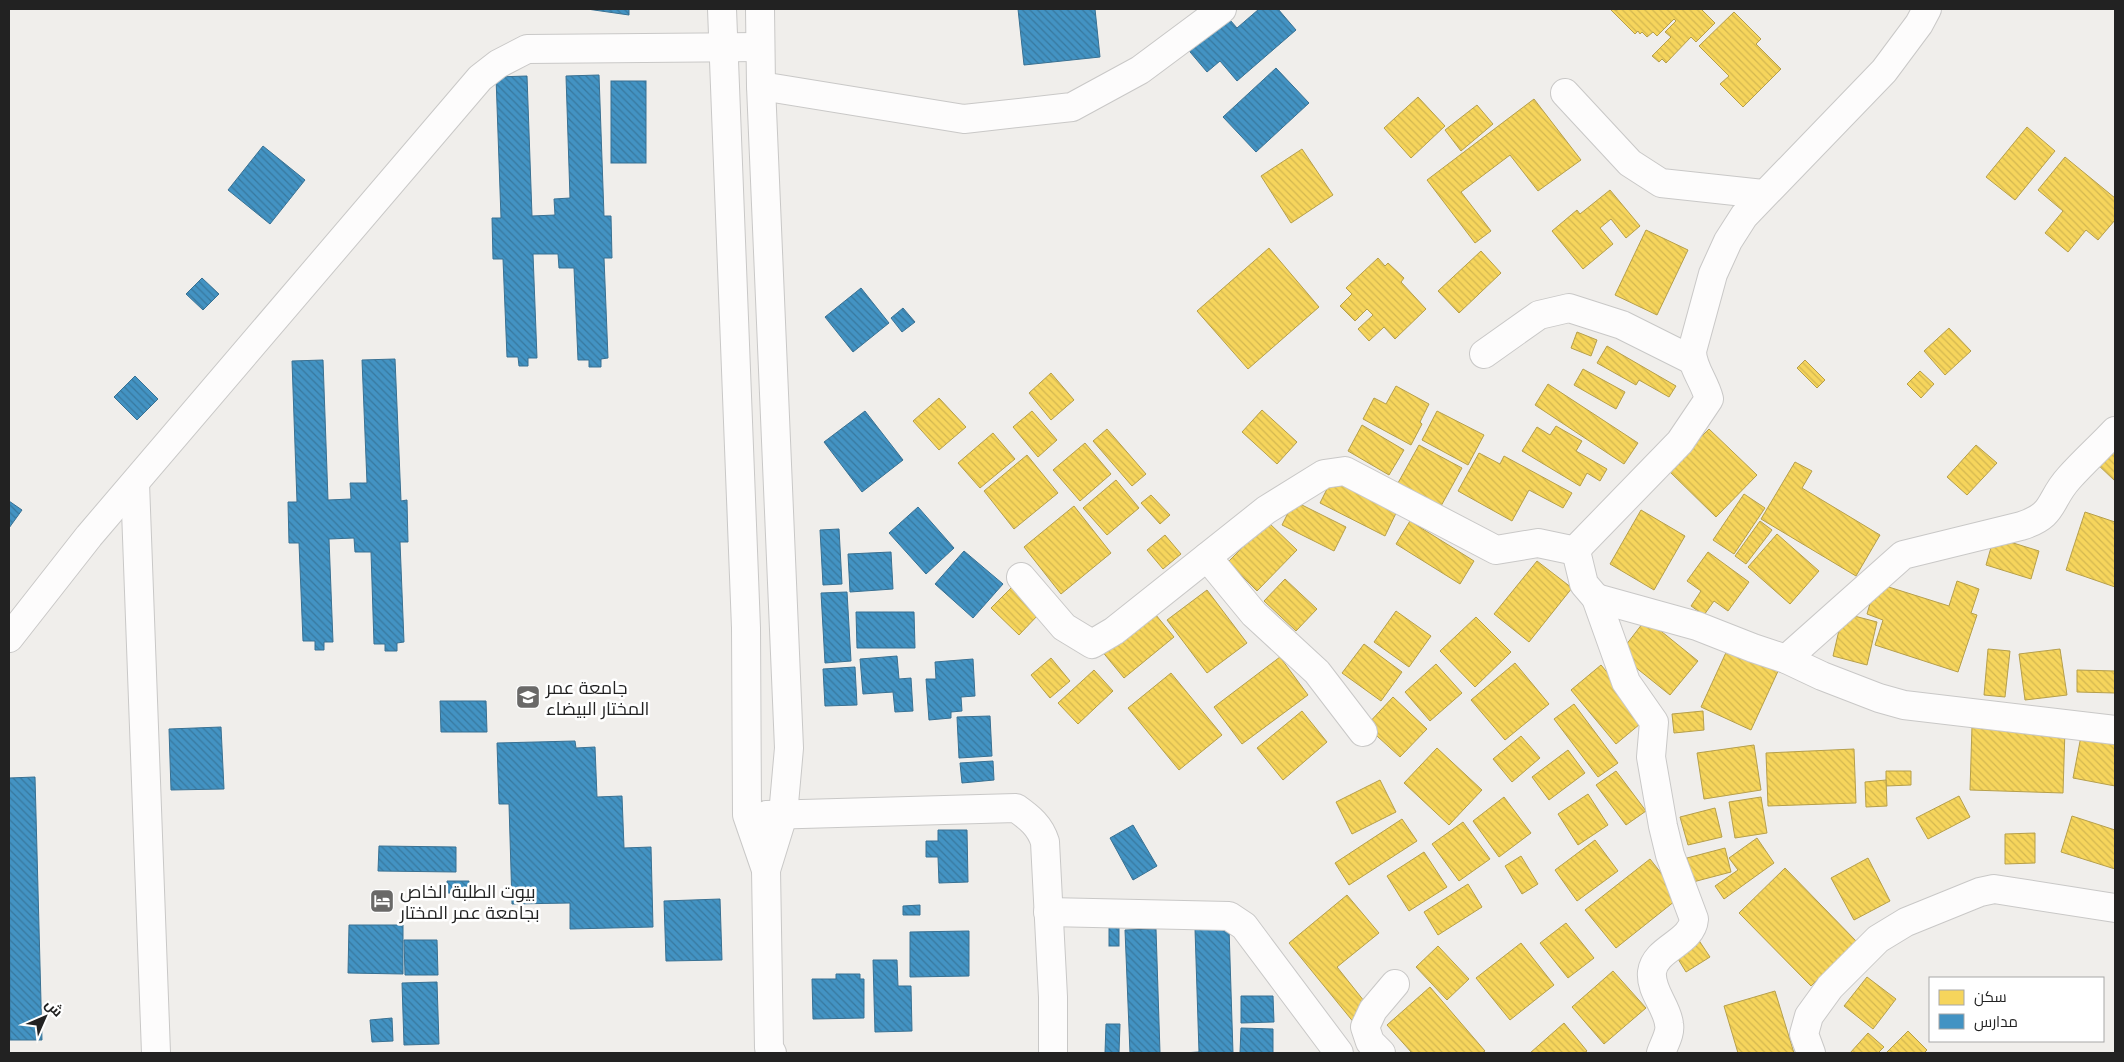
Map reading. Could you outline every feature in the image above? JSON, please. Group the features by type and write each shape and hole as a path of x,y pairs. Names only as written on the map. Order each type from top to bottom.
{"street":[{"path":"722,9 722,48 746,628 747,815 766,870 769,1048 772,1053"},
{"path":"760,9 761,86 789,748 783,815 766,870"},
{"path":"761,86 964,119 1072,107 1140,70 1222,9"},
{"path":"1661,1053 1668,1032 1669,1022 1656,991 1652,973 1660,958 1691,929 1694,919 1670,855 1663,826 1651,757 1654,722 1626,682 1596,598 1584,584 1576,552 1580,544 1680,442 1709,399 1692,360 1692,351 1713,274 1728,241 1744,216 1763,194 1884,71 1919,24 1927,9"},
{"path":"9,638 89,536 480,78 498,64 527,49 760,47"},
{"path":"1565,93 1630,163 1661,183 1763,194"},
{"path":"1484,354 1539,316 1569,308 1622,325 1692,360"},
{"path":"1786,659 1903,555 2021,526 2035,522 2045,516 2067,480 2115,431"},
{"path":"1021,577 1064,628 1092,644 1114,631 1266,510 1324,474 1345,471 1496,550 1538,543 1576,552"},
{"path":"135,483 156,1053"},
{"path":"1207,557 1254,614 1317,672 1363,732"},
{"path":"1596,598 1697,626 1786,659 1822,676 1878,698 1904,705 2115,730"},
{"path":"747,815 1016,808 1030,817 1041,830 1045,842 1053,1053"},
{"path":"1811,1053 1804,1034 1809,1016 1830,987 1878,939 1906,922 1980,892 1994,889 2115,908"},
{"path":"1048,912 1229,916 1244,926 1339,1053"},
{"path":"1381,1053 1370,1042 1365,1027 1373,1010 1395,984"}],"building: سكن":[{"path":"1610,9 1701,9 1715,23 1696,42 1691,37 1666,63 1662,59 1659,62 1652,56 1671,37 1665,32 1676,21 1674,19 1657,36 1653,32 1647,37 1638,31 1635,34"},
{"path":"1734,12 1761,39 1756,44 1781,69 1743,107 1720,84 1729,76 1699,46"},
{"path":"1418,97 1445,126 1411,158 1384,128"},
{"path":"1534,99 1581,160 1538,191 1510,155 1461,192 1491,231 1475,243 1427,180"},
{"path":"1477,105 1493,124 1461,151 1445,130"},
{"path":"2027,127 2055,151 2015,200 1986,177"},
{"path":"1302,149 1333,195 1291,223 1261,176"},
{"path":"2065,157 2115,198 2115,220 2098,240 2086,230 2068,252 2045,233 2063,211 2038,190"},
{"path":"1610,190 1640,226 1626,238 1611,219 1600,228 1613,244 1583,269 1552,231 1577,210 1580,214"},
{"path":"1646,230 1688,250 1657,315 1615,295"},
{"path":"1269,248 1319,307 1248,369 1197,311"},
{"path":"1481,251 1501,273 1459,313 1438,291"},
{"path":"1378,258 1385,266 1388,263 1404,278 1401,282 1426,309 1395,339 1384,327 1369,341 1358,329 1373,315 1367,309 1355,321 1340,306 1352,294 1346,288"},
{"path":"1949,328 1971,351 1945,375 1924,351"},
{"path":"1577,332 1597,340 1591,356 1571,348"},
{"path":"1607,346 1676,386 1669,397 1639,380 1636,385 1597,363"},
{"path":"1805,360 1825,380 1817,388 1797,368"},
{"path":"1583,369 1625,392 1616,409 1574,385"},
{"path":"1920,371 1934,384 1921,398 1907,384"},
{"path":"1051,373 1074,400 1051,420 1029,393"},
{"path":"1548,384 1638,443 1624,464 1535,405"},
{"path":"1396,386 1429,404 1420,422 1422,424 1411,445 1363,419 1374,398 1386,404"},
{"path":"939,398 966,427 939,450 913,421"},
{"path":"1262,410 1297,442 1277,464 1242,432"},
{"path":"1032,411 1057,440 1038,457 1013,427"},
{"path":"1437,411 1484,435 1468,465 1422,440"},
{"path":"1362,425 1404,450 1389,475 1348,451"},
{"path":"1556,426 1582,441 1576,451 1607,469 1600,481 1587,473 1580,486 1522,451 1537,427 1550,435"},
{"path":"1107,429 1146,474 1132,486 1093,441"},
{"path":"1709,429 1757,475 1716,517 1668,470"},
{"path":"993,433 1015,459 980,488 958,463"},
{"path":"2115,439 2115,481 2094,461"},
{"path":"1085,443 1111,474 1080,501 1053,470"},
{"path":"1419,445 1462,468 1441,506 1398,483"},
{"path":"1976,445 1997,463 1967,495 1947,477"},
{"path":"1479,453 1500,464 1504,456 1572,493 1563,508 1529,490 1512,521 1458,491"},
{"path":"1027,455 1058,493 1014,529 984,491"},
{"path":"1795,462 1812,471 1802,488 1880,535 1856,576 1761,519"},
{"path":"1333,477 1398,509 1385,536 1320,503"},
{"path":"1116,480 1139,508 1107,535 1083,508"},
{"path":"1744,494 1765,508 1734,554 1713,540"},
{"path":"1151,495 1170,515 1160,524 1141,503"},
{"path":"1294,501 1346,527 1334,551 1282,525"},
{"path":"1074,506 1111,553 1061,594 1024,547"},
{"path":"1641,510 1685,536 1654,590 1610,564"},
{"path":"2085,512 2115,522 2115,587 2066,570"},
{"path":"1410,521 1474,561 1460,584 1396,544"},
{"path":"1760,521 1772,530 1746,564 1735,556"},
{"path":"1268,522 1297,550 1257,591 1228,562"},
{"path":"1777,534 1819,571 1790,604 1748,567"},
{"path":"1165,535 1181,554 1163,569 1147,550"},
{"path":"1994,537 2039,551 2031,579 1986,565"},
{"path":"1708,552 1749,582 1728,611 1714,601 1704,615 1691,606 1701,591 1687,581"},
{"path":"1537,561 1572,588 1529,642 1494,614"},
{"path":"1285,579 1317,609 1296,631 1264,601"},
{"path":"1957,581 1979,589 1971,613 1977,615 1958,672 1875,645 1883,620 1867,614 1876,583 1949,606"},
{"path":"1012,587 1039,614 1019,635 991,608"},
{"path":"1207,590 1247,643 1207,673 1167,620"},
{"path":"1151,609 1174,637 1124,678 1101,650"},
{"path":"1396,611 1431,636 1409,667 1374,642"},
{"path":"1843,613 1877,622 1867,665 1833,656"},
{"path":"1476,617 1511,652 1475,687 1440,651"},
{"path":"1646,619 1698,661 1670,695 1619,654"},
{"path":"1364,644 1402,672 1381,701 1342,673"},
{"path":"1729,646 1779,669 1751,730 1701,707"},
{"path":"1988,649 2010,651 2005,697 1984,695"},
{"path":"2060,649 2067,695 2025,700 2019,654"},
{"path":"1280,657 1308,695 1242,744 1214,707"},
{"path":"1051,658 1070,681 1050,698 1031,675"},
{"path":"1515,663 1549,704 1505,740 1471,700"},
{"path":"1436,664 1462,693 1430,721 1405,692"},
{"path":"1601,665 1646,719 1616,744 1571,690"},
{"path":"1094,670 1113,691 1078,724 1058,703"},
{"path":"2077,670 2115,671 2115,693 2077,692"},
{"path":"1171,673 1222,735 1179,770 1128,708"},
{"path":"1393,697 1427,729 1400,757 1366,726"},
{"path":"1574,704 1618,763 1598,777 1554,719"},
{"path":"1302,711 1327,742 1283,780 1257,748"},
{"path":"1703,711 1704,730 1674,733 1672,714"},
{"path":"1972,726 2065,729 2063,793 1970,790"},
{"path":"2082,731 2115,737 2115,786 2073,778"},
{"path":"1521,736 1540,758 1512,782 1493,759"},
{"path":"1754,745 1761,790 1704,799 1697,753"},
{"path":"1437,748 1482,790 1449,825 1404,783"},
{"path":"1854,749 1856,803 1768,806 1766,753"},
{"path":"1568,750 1585,773 1549,800 1532,777"},
{"path":"1616,771 1646,811 1626,825 1596,785"},
{"path":"1886,771 1911,771 1911,785 1886,786"},
{"path":"1380,780 1396,812 1352,834 1336,802"},
{"path":"1886,780 1887,806 1866,807 1865,782"},
{"path":"1588,794 1608,825 1578,845 1558,814"},
{"path":"1959,796 1970,817 1928,839 1916,818"},
{"path":"1504,797 1531,833 1499,857 1473,821"},
{"path":"1761,797 1767,833 1735,838 1729,802"},
{"path":"1715,808 1722,837 1688,845 1680,817"},
{"path":"2072,816 2115,830 2115,869 2061,852"},
{"path":"1402,819 1417,841 1349,885 1335,863"},
{"path":"1463,822 1490,859 1459,881 1432,844"},
{"path":"2035,833 2035,863 2005,864 2005,834"},
{"path":"1757,838 1774,863 1724,899 1715,886 1738,870 1729,858"},
{"path":"1595,840 1618,871 1577,901 1555,870"},
{"path":"1725,848 1731,872 1693,882 1687,858"},
{"path":"1424,852 1447,887 1409,911 1387,876"},
{"path":"1521,856 1538,884 1522,894 1505,866"},
{"path":"1868,858 1890,901 1854,920 1831,878"},
{"path":"1650,859 1680,897 1616,948 1585,910"},
{"path":"1785,868 1857,942 1811,986 1739,913"},
{"path":"1468,884 1482,907 1438,935 1424,912"},
{"path":"1347,895 1379,933 1337,967 1372,1011 1355,1024 1289,943"},
{"path":"1566,923 1594,958 1568,978 1540,943"},
{"path":"1698,939 1710,957 1686,972 1675,954"},
{"path":"1521,943 1554,985 1510,1020 1476,978"},
{"path":"1438,946 1469,979 1447,1000 1416,967"},
{"path":"1613,971 1646,1008 1604,1044 1572,1007"},
{"path":"1867,977 1896,999 1873,1029 1844,1006"},
{"path":"1430,987 1485,1051 1482,1053 1412,1053 1387,1025"},
{"path":"1775,991 1794,1053 1738,1053 1724,1006"},
{"path":"1564,1023 1587,1051 1584,1053 1530,1053"},
{"path":"1908,1031 1927,1050 1924,1053 1886,1053"},
{"path":"1868,1033 1884,1047 1878,1053 1850,1053"}],"building: مدارس":[{"path":"587,9 629,9 629,15"},
{"path":"1018,9 1095,9 1100,57 1024,65"},
{"path":"1259,9 1278,9 1296,30 1237,81 1220,61 1207,72 1185,46 1224,13 1237,28"},
{"path":"1276,68 1309,103 1256,152 1223,117"},
{"path":"599,75 604,216 611,216 612,258 604,258 608,358 601,359 601,367 589,367 589,360 578,360 574,268 559,268 558,254 533,254 537,358 528,358 528,366 519,366 518,357 507,357 503,259 493,259 492,218 501,218 496,77 527,76 532,216 555,215 554,199 570,198 566,76"},
{"path":"611,81 646,81 646,163 611,163"},
{"path":"263,146 305,180 270,224 228,190"},
{"path":"202,278 219,294 203,310 186,294"},
{"path":"861,288 889,323 853,352 825,317"},
{"path":"903,308 915,322 902,332 891,318"},
{"path":"395,359 401,501 407,500 408,542 400,542 404,642 397,643 397,651 385,651 385,644 374,644 371,552 355,552 354,538 329,539 333,642 324,642 324,650 315,650 315,641 303,641 299,543 289,543 288,502 297,502 292,361 323,360 328,500 351,499 350,483 367,483 362,360"},
{"path":"135,376 158,399 137,420 114,397"},
{"path":"865,411 903,460 862,492 824,442"},
{"path":"9,501 22,510 9,528"},
{"path":"918,507 954,548 926,574 889,533"},
{"path":"839,529 842,584 823,585 820,530"},
{"path":"964,551 1003,584 973,618 935,584"},
{"path":"891,552 893,589 850,592 848,554"},
{"path":"847,592 851,661 825,663 821,593"},
{"path":"856,612 914,612 915,648 857,648"},
{"path":"897,656 899,679 911,678 913,711 895,712 893,692 863,694 860,659"},
{"path":"973,659 975,696 961,697 962,711 951,712 951,718 929,720 926,679 936,679 935,662"},
{"path":"855,667 857,705 825,706 823,669"},
{"path":"440,701 486,701 487,732 441,732"},
{"path":"990,716 992,756 959,758 957,717"},
{"path":"221,727 224,789 171,790 169,729"},
{"path":"575,741 576,748 595,747 597,797 622,796 624,848 651,847 653,927 570,929 570,903 512,904 509,804 499,804 497,743"},
{"path":"993,761 994,780 962,783 960,763"},
{"path":"35,777 42,1040 10,1040 9,778"},
{"path":"1133,825 1157,866 1133,880 1110,838"},
{"path":"938,830 967,830 968,882 939,883 938,857 926,857 926,841 938,841"},
{"path":"379,846 456,847 456,872 378,871"},
{"path":"447,881 469,881 468,893 447,893"},
{"path":"720,899 722,960 666,961 664,901"},
{"path":"920,905 920,915 903,915 903,906"},
{"path":"1109,918 1119,918 1119,946 1109,946"},
{"path":"349,925 403,925 403,974 348,973"},
{"path":"1229,928 1233,1053 1183,1053 1199,1052 1195,929"},
{"path":"1156,929 1160,1053 1130,1053 1125,930"},
{"path":"969,931 969,976 910,977 910,932"},
{"path":"404,940 437,940 438,975 405,975"},
{"path":"873,960 897,960 898,986 911,986 912,1031 875,1032"},
{"path":"836,974 860,974 860,979 864,979 864,1018 813,1019 812,979 836,979"},
{"path":"437,982 439,1044 404,1045 402,983"},
{"path":"1241,996 1273,996 1274,1022 1241,1023"},
{"path":"392,1018 393,1041 372,1042 370,1020"},
{"path":"1106,1024 1120,1024 1119,1053 1105,1053"},
{"path":"1241,1028 1273,1029 1273,1053 1240,1053"}],"place":[{"name":"جامعة عمر المختار البيضاء","path":"528,697"},
{"name":"بيوت الطلبة الخاص بجامعة عمر المختار","path":"382,901"}]}
